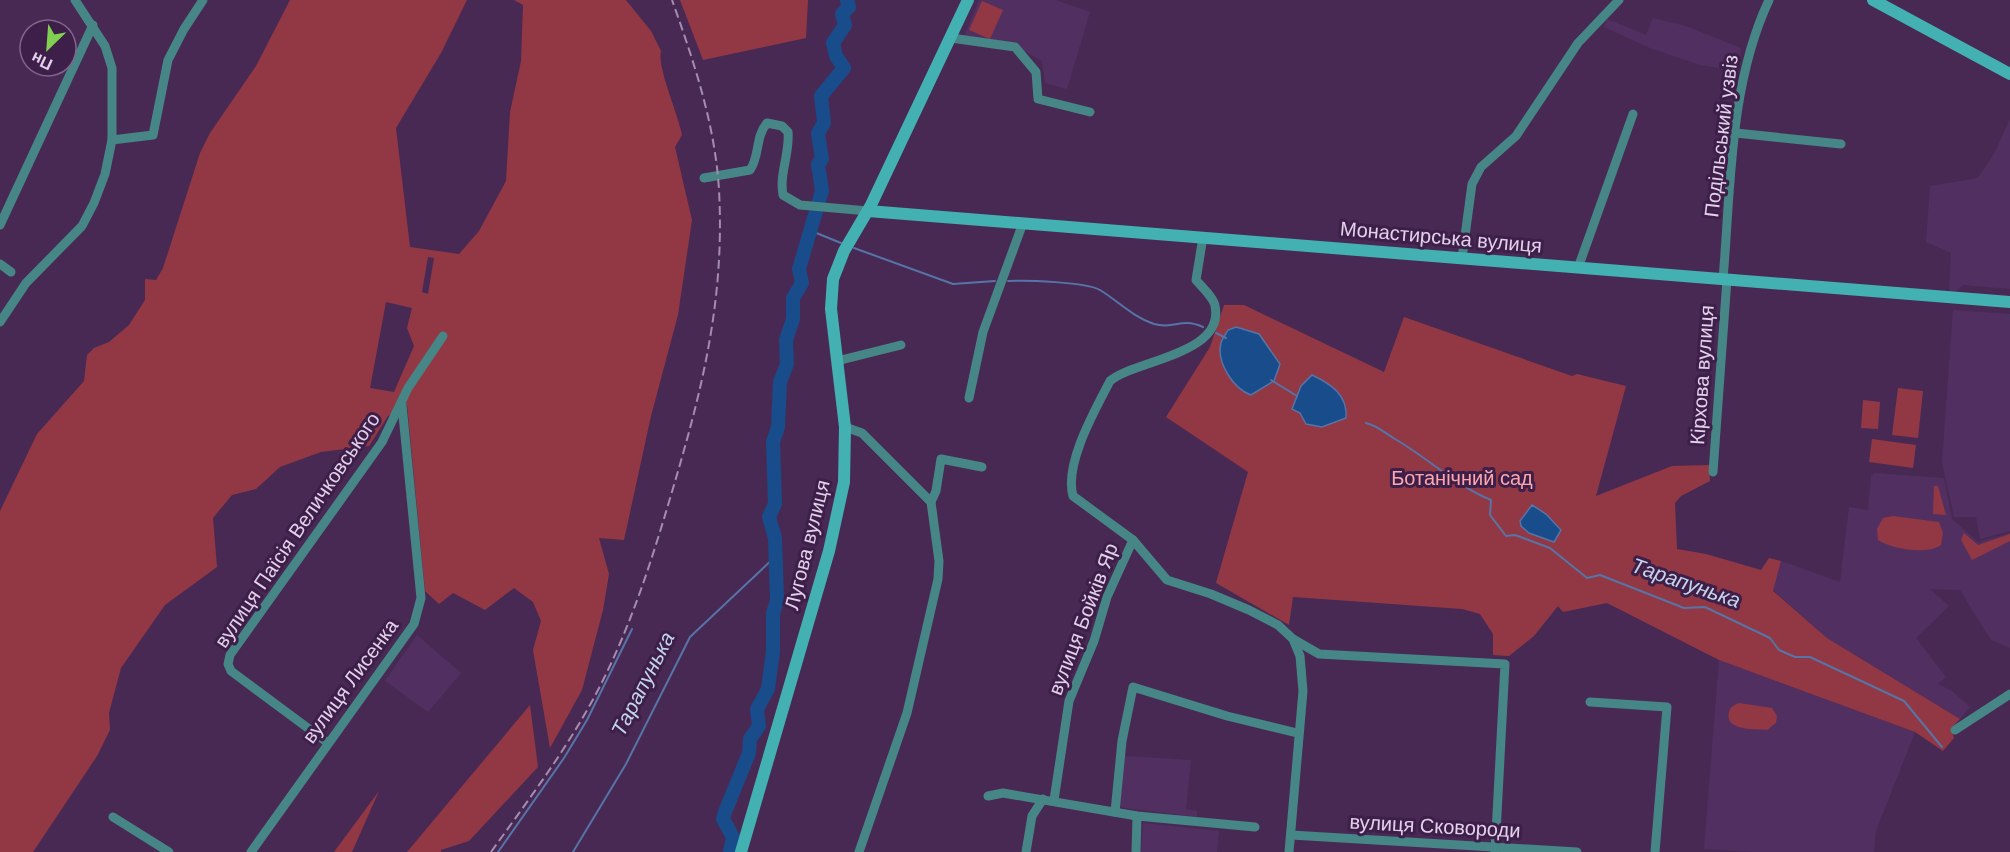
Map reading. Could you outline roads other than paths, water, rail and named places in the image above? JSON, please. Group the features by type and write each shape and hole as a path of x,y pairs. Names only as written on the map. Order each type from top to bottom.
{"street":[{"path":"0,322 26,283 82,226 98,194 112,141 112,68 105,46 75,0"},
{"path":"112,141 153,135 168,60 203,0"},
{"name":"Лугова вулиця","path":"741,852 829,551 844,482 845,427 831,309 833,279 844,251 868,211 968,0"},
{"path":"1462,258 1472,184 1481,167 1516,136 1578,43 1619,0"},
{"name":"Подільський узвіз","path":"1725,279 1736,133 1747,59 1769,0"},
{"path":"1873,0 2010,74"},
{"path":"0,225 93,25"},
{"path":"951,38 1015,47 1036,72 1038,99 1090,112"},
{"path":"1578,267 1633,114"},
{"path":"704,178 750,170 755,164 759,136 764,126 767,123 776,124 788,132 789,140 780,179 783,195 805,206 868,211"},
{"path":"1736,133 1841,144"},
{"name":"Монастирська вулиця","path":"868,211 2010,302"},
{"path":"969,398 982,332 1023,223"},
{"name":"вулиця Бойків Яр","path":"1054,800 1069,701 1094,641 1107,597 1133,540 1073,496 1070,487 1076,455 1110,381 1119,373 1186,350 1201,340 1210,329 1215,315 1215,304 1196,280 1203,237"},
{"path":"0,264 11,272"},
{"name":"Кірхова вулиця","path":"1713,472 1725,279"},
{"name":"вулиця Паїсія Величковського","path":"328,743 231,671 228,664 230,655 382,442 402,405 408,388 443,336"},
{"path":"837,361 901,345"},
{"name":"вулиця Лисенка","path":"250,852 414,624 419,611 421,598 402,405"},
{"path":"845,427 862,433 931,502"},
{"path":"859,852 907,712 938,579 939,561 931,502 936,491 941,459 982,467"},
{"path":"1133,540 1167,580 1185,588 1211,594 1249,610 1278,625 1293,639 1319,654 1505,664 1495,850"},
{"path":"1289,852 1303,675 1300,656 1293,639"},
{"path":"1115,812 1122,741 1133,687 1227,716 1297,733"},
{"path":"1955,730 2010,694"},
{"path":"1590,702 1667,707 1655,852"},
{"path":"988,796 1004,793 1137,816 1255,827"},
{"path":"1026,852 1032,816 1043,799"},
{"path":"1136,852 1137,816"},
{"path":"112,817 169,852"},
{"name":"вулиця Сковороди","path":"1291,835 1495,850 1577,852"}],"water":[{"path":"1236,327 1259,334 1280,364 1274,381 1251,395 1233,381 1221,359 1222,340 1228,330"},
{"path":"1312,375 1337,391 1344,403 1346,418 1322,427 1306,424 1300,413 1292,409 1301,386"},
{"path":"1532,505 1546,514 1561,530 1554,542 1529,533 1521,526 1520,521"}],"waterway":[{"name":"Тарапунька","path":"730,852 733,837 723,819 749,753 750,739 759,726 757,709 768,689 773,651 773,613 777,601 775,538 769,517 775,504 773,442 778,427 780,382 787,364 786,340 793,319 793,298 802,283 799,269 822,191 818,164 822,159 818,133 824,123 821,96 844,68 836,56 833,43 845,25 842,14 849,7 847,0"},
{"name":"Тарапунька","path":"809,230 841,243"},
{"name":"Тарапунька","path":"854,248 953,284 995,281"},
{"name":"Тарапунька","path":"1008,281 1056,282 1093,287 1154,324 1167,326 1189,323 1203,327"},
{"name":"Тарапунька","path":"1216,333 1226,338"},
{"name":"Тарапунька","path":"1271,380 1297,396"},
{"name":"Тарапунька","path":"1366,423 1378,428 1454,480 1491,500 1490,515 1506,536 1515,535 1550,548 1587,578 1600,575 1684,608 1705,607 1770,638 1779,650 1795,657 1810,657 1904,701 1942,747"},
{"name":"Тарапунька","path":"573,852 626,764 690,637 776,556"},
{"path":"498,852 564,758 587,720 632,629"}],"railway":[{"path":"491,852 564,748 613,660 654,551 682,457 709,345 715,307 720,230 717,165 708,117 672,0"}],"park label":[{"name":"Ботанічний сад","path":"1462,478"}]}
